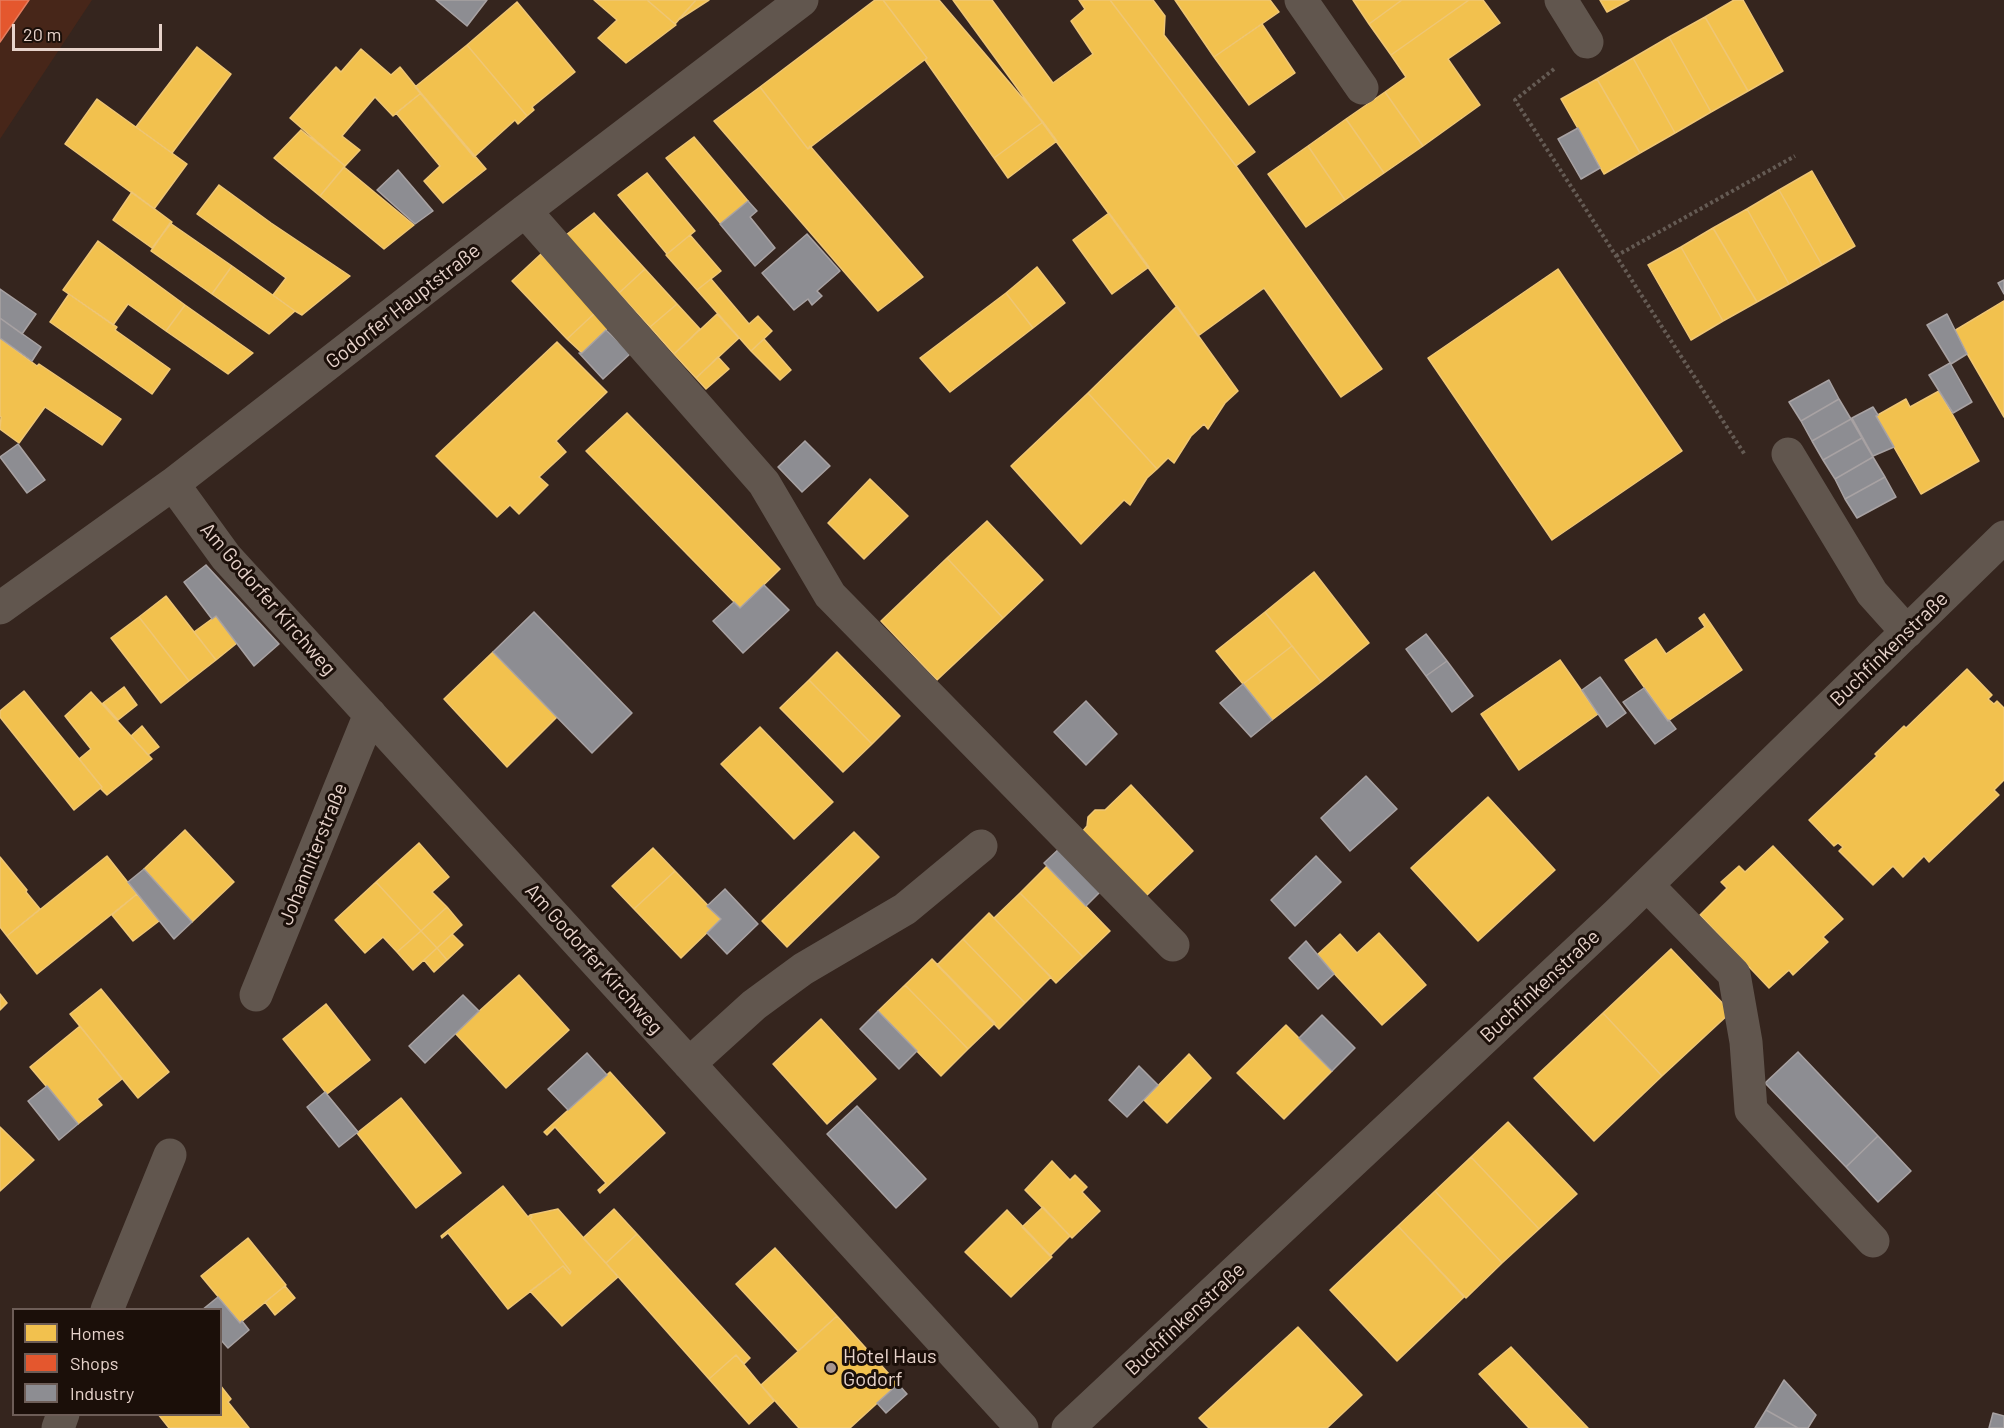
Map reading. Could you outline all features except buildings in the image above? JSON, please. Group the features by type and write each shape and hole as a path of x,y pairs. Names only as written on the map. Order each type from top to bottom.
{"street":[{"name":"Godorfer Hauptstraße","path":"0,608 173,484 802,0"},
{"path":"1301,0 1362,88"},
{"path":"1561,0 1587,42"},
{"path":"525,211 764,483 830,595 1173,945"},
{"path":"1788,454 1872,593 1907,632"},
{"name":"Am Godorfer Kirchweg","path":"173,484 226,556 1022,1428"},
{"name":"Buchfinkenstraße","path":"1068,1428 1647,885 2004,537"},
{"name":"Johanniterstraße","path":"256,995 370,714"},
{"path":"689,1064 754,1005 803,969 905,909 981,846"},
{"path":"1647,885 1734,974 1746,1042 1751,1110 1873,1241"},
{"path":"108,1308 170,1155"}],"path":[{"path":"1587,42 1515,100 1744,455 1788,454"},
{"path":"1616,256 1795,156"}],"shaded area":[{"path":"0,0 92,0 0,139"}],"place":[{"name":"Hotel Haus Godorf","path":"831,1368"}]}
